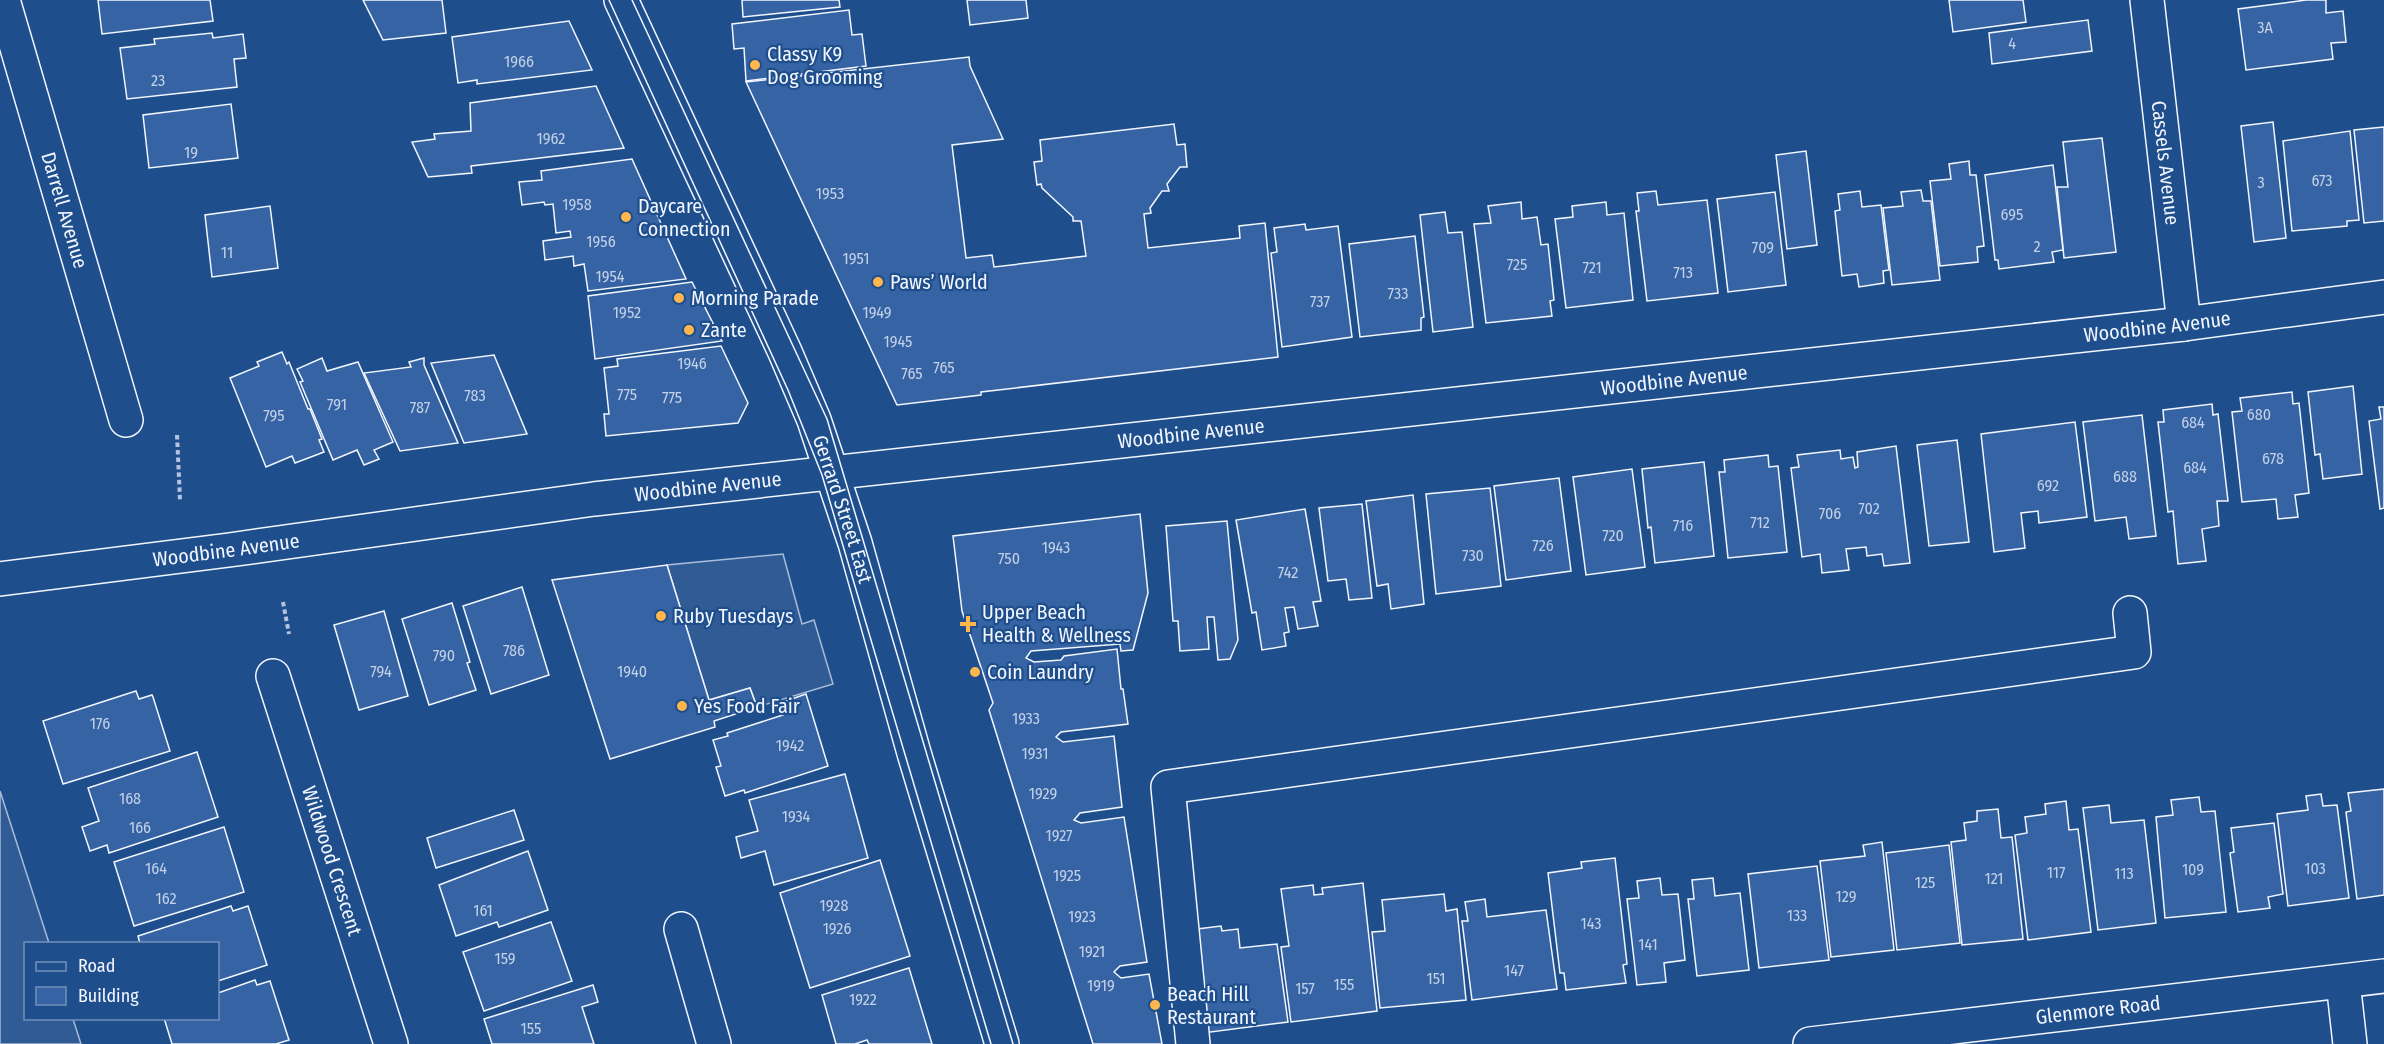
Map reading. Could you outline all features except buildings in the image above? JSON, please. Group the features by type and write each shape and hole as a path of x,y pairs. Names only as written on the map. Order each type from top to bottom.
{"main road":[{"name":"Darrell Avenue","path":"3,0 126,420"},
{"name":"Gerrard Street East","path":"621,0 785,352 814,420 833,474 1002,1044"},
{"name":"Cassels Avenue","path":"2147,0 2184,324"},
{"name":"Woodbine Avenue","path":"0,579 229,550 594,499 2184,324 2384,297"},
{"path":"1193,1044 1168,787 2134,652 2130,613"},
{"name":"Wildwood Crescent","path":"273,676 391,1044"},
{"path":"681,929 714,1044"},
{"name":"Glenmore Road","path":"1810,1044 2384,976"},
{"path":"2343,982 2350,1044"}],"path":[{"path":"177,435 180,500"},
{"path":"283,602 289,634"}],"shaded area":[{"path":"783,554 802,624 814,620 833,684 757,707 750,688 709,700 667,565"},
{"path":"0,791 49,942 24,942 24,1020 73,1020 81,1044 0,1044"}],"tram line":[{"path":"609,0 788,390 822,475 991,1044"},
{"path":"632,0 827,419 1013,1044"}],"place":[{"name":"Classy K9 Dog Grooming","path":"755,65"},
{"name":"Daycare Connection","path":"626,217"},
{"name":"Paws’ World","path":"878,282"},
{"name":"Morning Parade","path":"679,298"},
{"name":"Zante","path":"689,330"},
{"name":"Ruby Tuesdays","path":"661,616"},
{"name":"Upper Beach Health & Wellness","path":"968,624"},
{"name":"Coin Laundry","path":"975,672"},
{"name":"Yes Food Fair","path":"682,706"},
{"name":"Beach Hill Restaurant","path":"1155,1005"}]}
